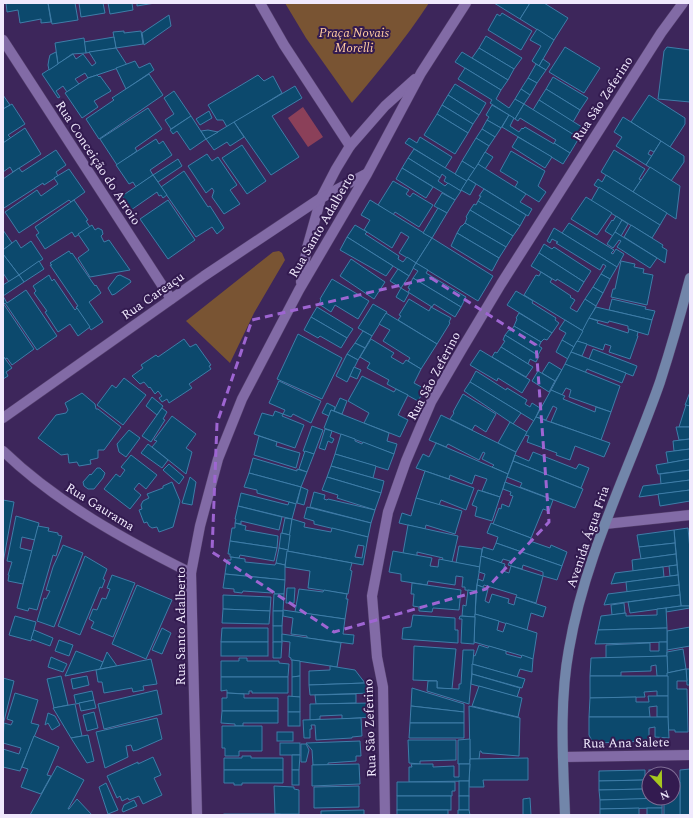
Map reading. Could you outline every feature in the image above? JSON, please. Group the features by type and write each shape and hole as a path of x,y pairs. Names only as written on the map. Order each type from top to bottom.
{"main road":[{"name":"Avenida Água Fria","path":"564,815 564,686 569,649 579,603 592,559 660,382 690,278"}],"street":[{"path":"260,3 284,45 350,146"},
{"path":"321,198 367,174 421,73 466,3"},
{"name":"Rua São Zeferino","path":"385,815 384,687 377,656 372,596 388,512 406,461 431,402 501,284 661,33 683,3"},
{"name":"Rua Conceição do Arroio","path":"3,40 171,299"},
{"path":"321,198 350,146 385,106 421,73"},
{"name":"Rua Santo Adalberto","path":"197,815 192,573 200,526 218,459 242,399 299,290 367,174"},
{"name":"Rua Careaçu","path":"3,418 171,299 321,198"},
{"name":"Rua Santo Adalberto","path":"299,290 307,248 321,198"},
{"name":"Rua Gaurama","path":"3,451 20,467 84,514 144,550 192,573"},
{"path":"605,524 690,515"},
{"name":"Rua Ana Salete","path":"563,757 690,755"}],"highlighted area":[{"path":"431,278 536,345 549,522 486,589 334,632 212,552 217,423 252,320"}],"green space":[{"name":"Praça Novais Morelli","path":"285,3 429,3 392,54 352,103 306,38"},
{"path":"279,251 282,253 285,260 254,313 230,363 186,321 273,252"}],"shaded area":[{"path":"303,107 323,137 308,147 288,118"}],"building":[{"path":"6,3 48,3 51,22 41,23 41,19 20,23 18,10 7,12"},
{"path":"48,3 75,3 78,20 52,24"},
{"path":"79,3 103,3 105,13 81,17"},
{"path":"108,3 132,3 133,10 110,14"},
{"path":"137,3 155,3 137,6"},
{"path":"494,3 530,3 520,19"},
{"path":"530,3 544,3 568,18 554,40 520,19"},
{"path":"502,13 532,31 521,50 488,30 497,14 500,16"},
{"path":"169,15 171,26 144,45 142,33"},
{"path":"537,29 554,40 539,66 532,61 541,46 530,40"},
{"path":"124,31 124,33 141,31 143,44 116,48 113,32"},
{"path":"486,36 522,58 514,69 479,48"},
{"path":"114,37 116,48 86,53 84,42"},
{"path":"84,38 86,53 72,54 58,64 55,43"},
{"path":"565,47 600,68 584,93 549,72"},
{"path":"667,47 690,50 690,102 658,99 664,51"},
{"path":"116,48 127,65 88,78 85,73 75,79 79,84 67,92 63,86 56,91 60,97 58,98 42,74 73,54 76,59 83,54 92,66 96,63 89,52"},
{"path":"479,48 514,69 508,80 472,58"},
{"path":"56,52 58,64 49,70 48,65 50,55"},
{"path":"462,52 508,80 501,90 455,62"},
{"path":"543,59 550,64 546,70 539,66"},
{"path":"135,61 139,68 150,63 154,70 126,89 116,68"},
{"path":"536,64 546,70 537,83 528,78"},
{"path":"465,68 501,90 496,99 509,108 515,99 524,104 515,119 490,103 492,100 458,79"},
{"path":"149,74 163,95 99,139 86,119 114,100 112,98"},
{"path":"97,75 99,77 100,76 111,91 94,101 98,107 82,118 65,93 88,78"},
{"path":"258,75 264,81 273,76 282,93 227,127 223,120 217,120 208,105"},
{"path":"553,77 588,98 580,110 546,89"},
{"path":"528,78 537,83 530,95 521,89"},
{"path":"455,84 486,103 479,115 448,95"},
{"path":"295,86 302,98 272,116 299,157 271,175 234,122"},
{"path":"521,89 530,95 524,104 515,99"},
{"path":"546,89 580,110 573,122 539,100"},
{"path":"174,91 191,116 171,129 165,120 174,114 164,98"},
{"path":"3,95 10,105 3,109"},
{"path":"448,95 479,115 473,124 442,105"},
{"path":"649,95 685,118 685,124 670,147 631,122"},
{"path":"539,100 585,129 579,138 533,110"},
{"path":"12,104 25,124 8,135 11,138 3,143 3,109"},
{"path":"524,104 579,138 570,153 554,143 556,140 520,118 518,121 515,119"},
{"path":"442,105 473,124 468,133 437,114"},
{"path":"492,105 509,115 501,128 487,120 489,117 486,115"},
{"path":"148,108 162,129 135,148 137,151 117,165 100,139"},
{"path":"209,111 212,118 200,125 196,119"},
{"path":"437,114 468,133 455,154 424,135"},
{"path":"509,115 514,118 510,126 519,132 525,127 570,153 563,164 502,127"},
{"path":"191,116 206,139 190,150 177,131 173,134 170,130"},
{"path":"623,117 661,141 654,152 650,150 648,154 652,156 646,165 616,146 622,137 614,132"},
{"path":"487,120 501,128 495,137 482,129"},
{"path":"234,122 244,137 230,146 227,142 214,150 206,139"},
{"path":"25,128 41,154 13,172 10,167 3,172 3,143"},
{"path":"482,129 495,137 489,146 476,138"},
{"path":"208,130 218,132 206,139 201,131"},
{"path":"420,137 452,157 445,168 405,143 409,138 417,143"},
{"path":"518,137 552,157 545,168 512,147"},
{"path":"476,138 489,146 475,169 462,161"},
{"path":"156,139 159,144 163,141 172,155 150,170 153,175 136,187 133,182 129,184 116,165"},
{"path":"661,141 684,156 684,162 671,181 646,165"},
{"path":"242,145 266,181 247,194 222,158"},
{"path":"414,149 467,181 461,191 444,181 446,177 442,174 440,178 408,158"},
{"path":"56,150 66,165 56,172 58,176 44,185 43,183 4,208 3,179 19,168 22,172"},
{"path":"614,150 645,169 639,179 641,180 633,192 601,172"},
{"path":"511,151 545,171 538,186 546,192 539,202 515,187 518,182 500,171"},
{"path":"485,152 493,157 485,169 478,164"},
{"path":"207,154 212,161 218,157 237,185 230,190 240,204 224,214 212,197 214,191 212,188 206,193 188,166"},
{"path":"408,158 440,178 438,181 445,186 448,183 461,191 455,200 402,168"},
{"path":"178,159 182,166 158,182 153,175"},
{"path":"462,161 475,169 467,181 455,174"},
{"path":"478,164 526,194 520,202 532,209 528,216 468,179"},
{"path":"650,167 680,186 676,219 633,192"},
{"path":"402,168 433,187 426,198 396,179"},
{"path":"69,169 85,192 71,202 69,200 19,233 5,212 37,190 41,196 58,184 54,178"},
{"path":"184,171 224,228 217,234 212,227 196,237 161,187"},
{"path":"153,175 167,195 163,198 161,195 159,196 157,192 131,210 122,196"},
{"path":"606,175 667,213 660,225 594,185 598,179 602,182"},
{"path":"468,179 476,184 470,195 461,190"},
{"path":"393,181 409,190 406,194 410,197 413,193 433,205 419,227 395,212 393,215 378,205"},
{"path":"599,187 660,225 652,238 591,201"},
{"path":"484,189 526,215 520,226 478,201 481,196 479,196"},
{"path":"442,193 455,200 447,213 434,206"},
{"path":"586,197 612,213 597,235 571,219"},
{"path":"74,200 88,220 86,221 90,227 75,237 72,232 45,249 36,235 39,233 35,227"},
{"path":"168,200 195,240 168,259 140,219"},
{"path":"370,200 432,238 416,263 399,253 409,237 401,232 392,248 364,230 370,220 361,215"},
{"path":"478,201 520,226 513,236 470,210"},
{"path":"438,208 447,213 432,238 423,233"},
{"path":"470,210 513,236 506,247 465,223 466,217"},
{"path":"616,216 622,220 613,236 605,231"},
{"path":"622,220 628,224 621,236 615,232"},
{"path":"465,223 506,247 499,258 457,233 461,226"},
{"path":"569,223 614,250 611,253 613,254 616,249 624,254 617,267 562,233"},
{"path":"92,225 95,230 98,228 102,230 103,234 101,236 104,242 109,240 130,270 90,277 78,258 89,250 78,234"},
{"path":"355,225 367,232 365,234 399,256 398,259 403,262 407,257 416,263 409,276 347,237"},
{"path":"631,225 663,245 662,247 667,250 665,263 624,237"},
{"path":"554,228 617,267 610,279 601,274 606,266 603,264 600,270 556,243 558,242 552,239 550,243 547,241"},
{"path":"3,230 12,243 3,250"},
{"path":"615,232 657,258 650,268 617,247 621,241 619,240 613,248 607,244"},
{"path":"457,233 499,258 492,271 451,246"},
{"path":"347,237 393,266 386,276 340,250"},
{"path":"432,238 493,276 478,301 416,263"},
{"path":"16,240 21,248 31,241 43,259 19,275 3,254 3,250"},
{"path":"544,244 552,249 554,247 591,271 584,282 539,253"},
{"path":"69,251 101,293 89,302 103,322 91,330 76,307 78,306 50,265 52,265 50,263"},
{"path":"539,253 584,282 578,292 557,279 556,281 531,266"},
{"path":"3,254 19,275 9,282 3,273"},
{"path":"351,259 385,282 374,299 340,276"},
{"path":"39,261 44,269 24,282 19,275"},
{"path":"621,261 635,264 634,267 644,269 643,273 653,275 647,305 611,297 613,289 615,289"},
{"path":"416,263 428,270 426,273 466,297 461,307 413,278 418,271 413,268"},
{"path":"398,269 409,276 401,288 390,281"},
{"path":"541,272 552,279 550,282 575,300 570,308 577,312 585,299 596,306 583,331 524,295 536,275 539,276"},
{"path":"601,274 610,279 603,293 593,287"},
{"path":"19,275 24,282 3,296 3,285"},
{"path":"49,275 52,281 54,279 75,310 77,308 90,327 78,336 70,324 58,332 45,312 47,311 34,293 36,291 33,286"},
{"path":"120,275 131,282 112,295 108,288 117,276"},
{"path":"413,278 461,307 455,317 434,304 432,307 408,292 410,289 408,288"},
{"path":"332,279 369,301 358,319 335,305 331,312 319,304 320,299"},
{"path":"593,287 603,293 596,306 585,299"},
{"path":"401,288 409,293 404,302 396,297"},
{"path":"26,290 57,336 37,350 5,303 3,303 3,296 7,303"},
{"path":"516,291 533,301 532,303 556,318 555,320 559,323 552,333 507,305"},
{"path":"409,299 429,311 431,307 451,318 450,323 437,344 398,320 401,316 399,315"},
{"path":"612,299 646,307 645,309 655,311 652,320 609,310"},
{"path":"3,303 34,349 12,365 7,358 5,359 3,356"},
{"path":"373,304 387,312 372,336 358,328"},
{"path":"317,307 353,329 347,338 311,317"},
{"path":"596,307 652,320 648,335 628,329 628,326 589,318"},
{"path":"386,313 437,344 421,369 408,361 410,358 383,341 390,330 379,324"},
{"path":"519,313 552,333 547,340 544,339 541,342 514,326"},
{"path":"311,317 347,338 341,348 320,336 318,338 304,330"},
{"path":"589,318 598,321 597,323 628,333 629,329 638,332 630,359 609,352 611,346 605,344 603,350 577,341"},
{"path":"565,320 583,331 574,347 562,340 566,333 559,329"},
{"path":"514,326 541,342 539,346 542,348 538,355 505,335 509,330 511,331"},
{"path":"363,331 372,336 365,348 355,343"},
{"path":"298,334 342,358 322,399 277,379"},
{"path":"505,335 539,356 536,362 530,359 528,364 501,347 505,341 503,340"},
{"path":"184,339 190,347 196,344 211,365 209,366 211,369 189,384 192,388 169,403 167,399 162,402 159,398 162,396 158,391 155,394 144,382 140,384 132,376 143,368 141,365 156,355 158,357"},
{"path":"371,339 394,353 391,357 403,364 406,360 421,369 414,383 425,389 418,401 387,384 389,380 367,368 370,363 360,357"},
{"path":"562,340 574,347 568,359 556,352"},
{"path":"577,341 587,344 582,356 571,352"},
{"path":"355,343 365,348 358,360 347,354"},
{"path":"501,347 533,367 526,377 492,357"},
{"path":"593,349 637,366 633,376 589,359"},
{"path":"480,350 530,380 522,393 498,378 497,381 470,365"},
{"path":"571,352 626,373 622,383 587,369 585,373 565,364"},
{"path":"347,354 358,360 347,382 336,376"},
{"path":"3,356 12,368 6,372 8,376 3,379"},
{"path":"549,362 562,370 555,381 542,373"},
{"path":"565,364 620,386 611,412 569,397 571,390 566,388 562,395 551,390"},
{"path":"354,367 361,370 357,379 350,376"},
{"path":"476,371 506,390 507,388 527,400 525,404 530,407 532,403 540,408 534,421 470,382"},
{"path":"538,371 555,381 549,392 532,381"},
{"path":"362,376 394,392 396,389 408,395 398,415 408,420 400,437 364,423 369,413 348,401"},
{"path":"124,378 146,395 123,425 97,405 112,385 116,388"},
{"path":"279,381 321,401 311,423 293,414 291,417 283,414 285,410 269,403"},
{"path":"470,382 521,413 513,424 464,391"},
{"path":"551,390 565,396 563,399 595,412 596,407 611,412 601,440 551,422 557,408 553,406 546,420 536,417"},
{"path":"690,392 690,406 685,405"},
{"path":"82,393 95,404 96,409 121,427 104,450 98,450 98,458 90,460 91,464 79,466 77,462 69,463 68,454 61,455 38,438 56,415 66,413 68,410 65,403"},
{"path":"463,394 496,414 486,432 475,425 472,430 450,419"},
{"path":"152,397 163,406 157,415 146,406"},
{"path":"340,398 347,401 342,414 334,411"},
{"path":"327,403 335,407 334,411 331,410 329,416 322,413"},
{"path":"686,405 690,406 690,427 679,427"},
{"path":"162,408 167,412 163,419 165,420 151,442 142,436"},
{"path":"331,410 389,433 387,441 397,444 394,454 324,428"},
{"path":"275,411 283,414 282,416 304,425 295,448 254,434 262,413 273,416"},
{"path":"441,415 516,452 508,474 492,467 494,465 482,459 485,453 483,452 479,460 448,444 446,447 429,440"},
{"path":"172,416 196,434 186,448 192,452 186,474 152,447 157,441 154,440"},
{"path":"536,417 610,443 604,457 575,446 570,460 556,455 557,453 527,442 529,436 525,435"},
{"path":"510,422 527,432 516,452 498,443"},
{"path":"312,426 323,430 314,454 303,451"},
{"path":"676,427 690,427 690,439 679,440"},
{"path":"325,429 332,431 330,437 334,439 332,443 328,441 325,450 319,448"},
{"path":"129,430 140,438 126,457 119,452 117,444"},
{"path":"341,434 355,439 355,441 362,444 363,442 394,454 388,470 335,454"},
{"path":"259,436 277,442 276,446 300,453 296,468 254,455"},
{"path":"690,439 690,449 674,451 673,441"},
{"path":"436,443 508,474 500,497 482,491 487,479 475,475 472,484 450,475 449,479 416,468 423,454 429,457"},
{"path":"148,444 168,460 162,468 141,453"},
{"path":"690,449 690,459 668,463 666,452"},
{"path":"305,451 314,454 307,472 299,469"},
{"path":"533,452 576,469 579,464 589,468 581,488 513,461 515,455 529,461"},
{"path":"335,454 376,466 373,478 331,466"},
{"path":"131,455 157,475 146,489 139,483 134,489 141,495 130,509 104,489 116,474 120,477 125,470 121,467"},
{"path":"253,458 297,471 297,469 307,472 301,487 249,473"},
{"path":"690,459 690,470 658,474 656,465"},
{"path":"513,461 583,489 575,508 520,487 522,483 507,477"},
{"path":"169,464 184,477 179,484 163,470"},
{"path":"331,466 384,481 381,493 327,477"},
{"path":"97,468 100,468 105,473 103,478 94,489 88,489 84,486 83,482"},
{"path":"690,470 690,480 661,484 660,474"},
{"path":"425,471 474,488 466,510 441,500 439,505 416,498"},
{"path":"249,473 301,487 296,504 257,493 257,490 244,487"},
{"path":"190,477 196,482 192,505 182,503"},
{"path":"327,477 381,493 375,510 337,498 338,495 322,490"},
{"path":"690,480 690,490 639,497 643,486"},
{"path":"172,482 180,501 173,527 159,532 157,527 152,528 147,522 144,523 139,510 142,509 141,505 143,501 149,498 147,494 163,488 163,486"},
{"path":"505,482 553,500 549,511 543,509 531,538 493,524 499,508 501,509 502,504 509,507 513,496 510,495 511,492 503,489"},
{"path":"301,487 308,490 304,505 297,503"},
{"path":"478,490 500,497 492,521 475,516 477,507 472,505"},
{"path":"690,490 690,501 660,506 658,494"},
{"path":"314,492 325,495 324,499 327,500 375,510 371,523 310,507"},
{"path":"241,493 288,505 289,502 296,504 292,519 238,506"},
{"path":"416,498 462,511 455,534 426,525 425,529 399,523 402,513 411,516"},
{"path":"3,500 14,502 3,563"},
{"path":"238,506 282,517 279,530 241,521 241,524 235,523"},
{"path":"307,507 371,523 368,537 314,524 314,521 304,518"},
{"path":"16,516 39,523 35,540 22,537 20,548 32,551 23,584 8,581 8,575 12,562 7,561"},
{"path":"285,518 292,519 290,535 282,533"},
{"path":"292,519 305,523 304,527 331,532 332,528 368,537 363,565 287,551","holes":["358,545 364,546 362,558 355,557"]},
{"path":"235,523 246,526 245,530 278,536 277,548 230,541 232,528 235,528"},
{"path":"491,523 531,538 530,541 550,548 551,545 567,552 562,566 496,543 498,537 487,533"},
{"path":"408,525 458,536 452,562 442,560 443,558 417,552 417,556 403,553"},
{"path":"38,526 49,528 48,531 58,533 58,535 62,536 56,556 53,555 37,610 29,608 28,611 17,608"},
{"path":"688,528 690,550 690,606 681,606 674,530"},
{"path":"674,530 675,543 639,547 637,535"},
{"path":"281,533 290,535 288,550 279,548"},
{"path":"230,541 277,548 274,561 240,555 239,558 230,557 230,554 228,554"},
{"path":"496,543 562,566 557,580 543,576 543,572 523,565 522,569 508,565 510,561 503,559 501,563 481,556 483,547 493,550"},
{"path":"675,543 676,554 641,559 639,547"},
{"path":"63,545 83,553 54,627 37,621 44,598 46,599 50,591 46,590 53,567"},
{"path":"459,546 482,549 480,567 456,563"},
{"path":"279,548 288,550 285,565 276,563"},
{"path":"287,551 352,563 348,594 308,588 310,571 285,567"},
{"path":"393,551 432,558 430,566 438,567 439,559 480,567 476,591 465,590 465,587 462,587 463,577 456,576 455,585 428,581 427,585 401,581 401,574 389,572"},
{"path":"676,554 677,565 633,571 632,560"},
{"path":"85,556 107,569 103,579 105,580 102,588 100,587 80,635 58,626"},
{"path":"481,556 505,564 503,571 509,573 511,566 543,576 536,603 516,597 517,595 484,585 483,587 477,585 478,579 483,581 485,574 479,572"},
{"path":"231,557 245,559 245,562 275,565 276,563 285,565 285,580 225,574 227,560 231,560"},
{"path":"677,565 678,575 670,576 669,566"},
{"path":"663,567 664,577 611,584 615,573"},
{"path":"225,574 285,580 284,594 275,594 274,591 272,593 243,591 242,593 234,592 234,589 223,588"},
{"path":"112,575 135,583 113,637 91,628 94,622 89,619 93,609 97,610 102,598 106,599 110,589 107,588"},
{"path":"678,575 679,585 627,592 626,582"},
{"path":"412,583 461,590 459,610 433,608 432,612 419,611 419,607 413,606 414,594 411,594"},
{"path":"137,585 172,600 146,659 112,644"},
{"path":"477,585 488,589 485,601 489,603 492,594 509,599 508,603 514,605 516,597 546,607 543,617 531,613 527,630 475,614"},
{"path":"679,585 680,595 604,605 608,594"},
{"path":"287,588 295,588 294,603 286,603"},
{"path":"299,589 323,592 324,590 347,594 346,599 348,599 345,619 295,612"},
{"path":"468,590 476,591 475,617 462,616 463,605 466,606"},
{"path":"274,594 284,594 283,611 273,611"},
{"path":"223,595 271,597 270,611 223,609"},
{"path":"680,595 681,606 630,613 628,602"},
{"path":"624,603 625,613 612,615 611,605"},
{"path":"690,606 690,608 666,612 666,608"},
{"path":"666,608 667,628 598,630 601,616 626,613 626,616 657,615 657,609"},
{"path":"223,609 270,611 269,624 222,623"},
{"path":"283,610 345,619 343,634 354,635 353,644 307,638 307,636 291,634 293,618 283,616"},
{"path":"273,611 283,611 282,626 273,626"},
{"path":"475,614 499,621 497,630 503,632 506,623 537,633 533,659 474,642"},
{"path":"413,615 455,618 455,630 458,630 458,643 402,639 403,628 411,627"},
{"path":"15,616 36,622 31,641 9,635"},
{"path":"460,616 475,617 474,644 461,643 462,619 459,619"},
{"path":"273,626 282,626 282,642 273,642"},
{"path":"690,627 690,646 667,650 667,631"},
{"path":"162,628 171,633 162,654 152,650"},
{"path":"222,628 268,628 268,642 221,642"},
{"path":"667,628 667,642 595,644 598,630"},
{"path":"34,630 53,638 50,646 31,639"},
{"path":"282,634 341,643 337,667 291,660 289,657 290,642 282,641"},
{"path":"59,640 73,645 69,656 55,651"},
{"path":"221,642 268,642 268,656 221,656"},
{"path":"273,642 282,642 281,658 273,658"},
{"path":"659,642 667,642 667,656 606,658 606,645 650,643 650,651 659,651"},
{"path":"479,645 506,651 506,654 521,658 522,655 533,659 532,672 520,669 517,677 472,664 473,655 475,656"},
{"path":"414,646 456,649 452,689 437,688 437,681 413,680"},
{"path":"683,649 686,669 667,673 667,652"},
{"path":"463,650 474,650 469,704 427,691 428,681 437,681 437,688 459,689 459,684 461,684"},
{"path":"76,651 103,662 100,669 65,676"},
{"path":"107,652 117,666 100,669 103,662"},
{"path":"667,656 668,676 657,676 656,665 651,666 651,671 621,672 621,676 590,676 591,658"},
{"path":"51,657 67,664 63,672 48,667"},
{"path":"239,658 247,658 247,661 279,661 279,663 289,664 288,677 221,677 221,661 239,661"},
{"path":"151,659 157,684 143,686 144,690 133,692 132,688 104,693 102,682 98,682 96,670"},
{"path":"292,660 300,661 300,676 292,677"},
{"path":"472,664 525,679 522,688 472,674"},
{"path":"330,666 355,670 365,683 309,685 309,671 330,670"},
{"path":"686,669 690,669 690,685 687,685"},
{"path":"686,669 687,681 677,681 677,689 687,689 688,732 675,732 675,730 668,730 667,673"},
{"path":"472,674 520,688 517,697 471,684"},
{"path":"61,676 68,705 54,708 47,679"},
{"path":"87,676 89,685 73,689 71,679"},
{"path":"300,676 300,697 292,697 292,677"},
{"path":"590,676 668,676 668,696 657,696 657,691 644,692 645,697 590,698"},
{"path":"221,677 288,677 288,693 252,693 252,691 249,691 249,694 227,693 227,690 221,691"},
{"path":"3,678 14,681 3,725"},
{"path":"365,683 372,693 310,695 309,685"},
{"path":"479,686 522,698 518,717 472,706"},
{"path":"412,688 464,704 464,712 411,706"},
{"path":"157,690 162,714 104,729 98,704"},
{"path":"92,691 94,700 76,704 74,695"},
{"path":"15,693 38,700 31,723 39,725 20,771 3,767 3,749 19,754 21,748 3,743 4,723 11,725 13,721 7,719"},
{"path":"227,693 244,694 244,698 278,698 278,711 222,711 222,698 227,698"},
{"path":"356,694 356,703 316,704 315,695"},
{"path":"288,696 300,697 300,712 288,712"},
{"path":"648,696 668,696 668,717 657,717 657,706 649,707 650,717 589,717 590,698 636,697 636,702 649,702"},
{"path":"94,700 96,708 81,711 79,703"},
{"path":"372,703 372,717 342,719 342,715 320,716 320,719 310,720 310,704"},
{"path":"75,704 82,736 71,738 53,708"},
{"path":"411,706 464,712 464,723 410,723"},
{"path":"469,706 520,718 519,756 482,753 480,751 479,759 470,759"},
{"path":"222,711 278,711 278,723 243,723 243,726 235,726 235,724 221,723"},
{"path":"94,712 98,728 87,731 83,715"},
{"path":"288,712 300,712 300,726 288,726"},
{"path":"48,713 55,716 60,725 52,730 48,723 45,725"},
{"path":"589,717 668,717 669,738 655,737 655,727 649,728 649,741 595,743 589,735"},
{"path":"157,718 162,739 133,751 131,745 126,746 128,757 105,768 96,732"},
{"path":"361,718 362,736 316,740 315,725 311,725 312,729 310,729 310,738 304,738 303,720"},
{"path":"410,723 464,723 464,738 409,738"},
{"path":"222,726 262,726 262,751 239,751 239,756 225,756 225,748 222,748"},
{"path":"277,732 293,732 293,741 277,741"},
{"path":"88,735 94,761 87,763 71,738"},
{"path":"34,736 59,747 47,775 51,776 41,794 21,787 28,769 22,767"},
{"path":"470,739 470,764 458,764 458,740"},
{"path":"408,740 456,740 456,760 420,761 420,764 409,763"},
{"path":"360,741 361,756 356,756 356,761 328,763 328,765 313,765 312,750 306,743"},
{"path":"280,743 300,743 300,755 280,755"},
{"path":"301,744 306,744 309,750 306,762 301,762"},
{"path":"292,755 300,755 299,770 292,770"},
{"path":"242,756 251,756 251,758 283,758 283,770 224,770 224,758 242,758"},
{"path":"153,757 161,775 154,778 162,795 143,804 139,796 122,801 120,796 117,798 107,776"},
{"path":"528,758 528,780 483,780 484,787 469,787 470,759"},
{"path":"359,764 360,784 312,786 312,765"},
{"path":"411,764 433,764 433,767 454,766 454,777 459,777 459,764 470,764 469,781 409,782 409,767 412,767"},
{"path":"57,766 84,780 68,809 77,799 92,815 30,815"},
{"path":"690,769 690,815 680,815 681,770"},
{"path":"224,770 283,770 283,783 242,783 242,785 234,785 234,783 224,783"},
{"path":"292,770 299,770 299,785 292,785"},
{"path":"641,770 641,780 599,781 599,771"},
{"path":"641,780 641,789 599,790 599,781"},
{"path":"459,781 469,781 469,796 459,796"},
{"path":"397,782 455,782 455,791 452,791 452,796 397,796"},
{"path":"106,783 118,810 108,814 99,787"},
{"path":"274,786 294,787 294,789 299,790 299,814 275,814"},
{"path":"359,786 359,807 314,808 314,787"},
{"path":"641,789 641,799 600,800 599,790"},
{"path":"397,796 451,796 451,810 397,810"},
{"path":"459,796 469,796 469,810 459,810"},
{"path":"530,798 531,815 523,815 523,799"},
{"path":"641,799 641,806 662,806 662,808 600,809 600,800"},
{"path":"134,800 137,806 123,812 122,810 124,805"},
{"path":"664,806 680,806 680,815 664,815"},
{"path":"639,808 639,815 600,815 600,809"},
{"path":"647,808 662,808 662,815 647,815"},
{"path":"364,810 364,815 321,815 321,811"},
{"path":"397,810 448,810 448,815 397,815"},
{"path":"458,810 469,810 470,815 458,815"},
{"path":"280,814 280,815 224,815"}]}
